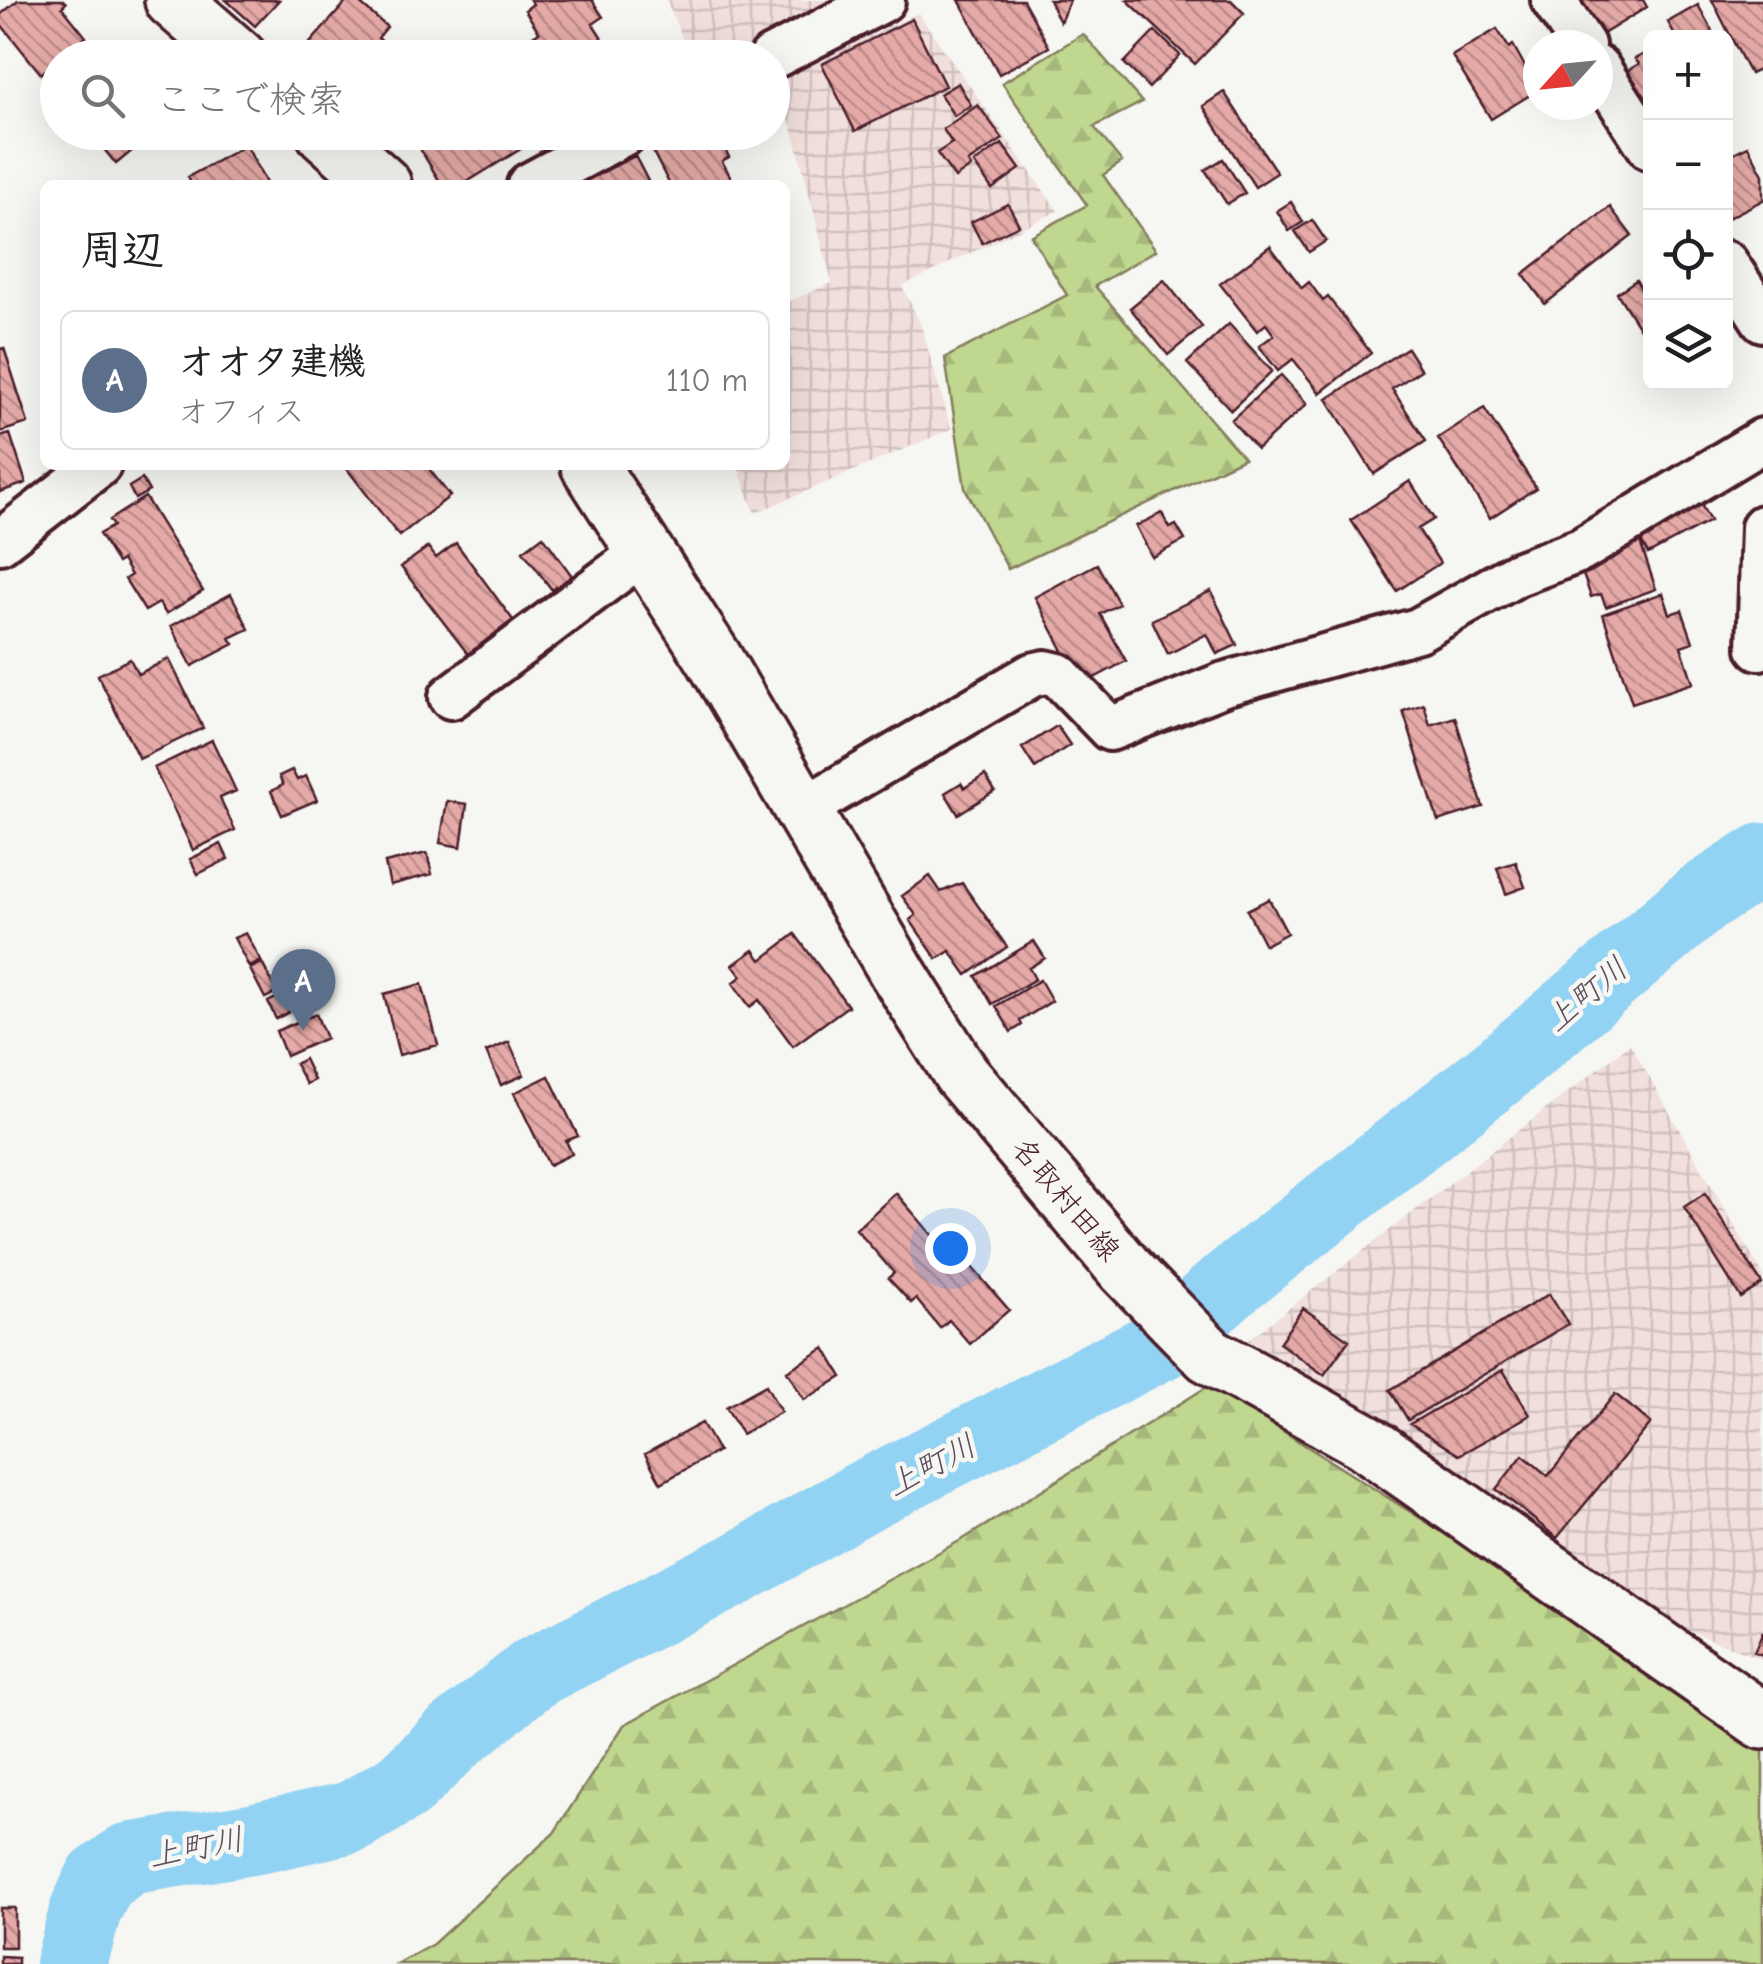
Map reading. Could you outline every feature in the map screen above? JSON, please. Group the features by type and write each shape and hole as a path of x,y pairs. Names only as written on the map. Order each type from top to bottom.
{"main road":[{"path":"173,0 218,40"},
{"path":"344,150 377,180"},
{"name":"名取村田線","path":"592,470 713,656 898,974 962,1075 1125,1270 1209,1355 1364,1442 1763,1722"}],"street":[{"path":"790,48 884,0"},
{"path":"1553,0 1572,30"},
{"path":"1613,91 1643,137"},
{"path":"538,180 594,150"},
{"path":"1733,273 1763,320"},
{"path":"802,810 1032,675 1058,675 1110,729 1224,684 1418,630 1516,574 1595,542 1763,440"},
{"path":"0,542 93,470"},
{"path":"1759,648 1763,527"},
{"path":"451,697 645,551"},
{"path":"1688,1666 1763,1684"}],"shaded area":[{"path":"666,0 837,0 760,40 683,40"},
{"path":"918,13 1058,211 902,286 921,325 951,429 755,513 739,470 790,470 790,301 832,283 790,123 790,74"},
{"path":"1630,1044 1763,1275 1763,1660 1657,1618 1352,1399 1248,1340"}],"green space":[{"path":"1083,34 1142,102 1094,127 1122,162 1103,175 1156,250 1095,286 1244,458 1008,569 965,488 945,358 1067,295 1031,236 1087,205 1002,83"},
{"path":"1210,1385 1763,1735 1763,1964 397,1964 433,1944 554,1833 624,1725 965,1538"}],"building":[{"path":"18,0 63,0 66,3 62,7 86,37 40,40 40,73 0,23 0,15"},
{"path":"226,0 279,0 255,26"},
{"path":"348,0 356,0 387,27 380,40 313,40"},
{"path":"530,0 592,0 603,17 593,24 603,40 527,40 539,32 525,10 533,4"},
{"path":"959,0 1023,0 1049,47 999,74"},
{"path":"1049,0 1070,0 1060,22"},
{"path":"1127,0 1231,0 1244,13 1195,64"},
{"path":"1575,0 1643,0 1647,7 1609,30 1594,30"},
{"path":"1712,0 1763,0 1763,68 1750,74 1733,41 1733,30 1727,30"},
{"path":"1698,5 1712,30 1672,30 1668,22"},
{"path":"912,19 945,86 855,131 822,64"},
{"path":"1497,29 1523,63 1523,99 1491,119 1452,56"},
{"path":"1155,31 1180,55 1149,88 1124,63"},
{"path":"1643,55 1643,110 1623,73 1639,64 1635,59"},
{"path":"958,83 971,105 954,116 940,94"},
{"path":"1224,92 1277,173 1255,187 1203,106"},
{"path":"978,105 1003,139 968,162 971,167 955,178 937,153 952,143 943,129"},
{"path":"1002,144 1020,169 992,189 974,163"},
{"path":"1748,146 1763,175 1763,200 1733,215 1733,210 1733,154"},
{"path":"105,150 133,150 116,164"},
{"path":"237,150 249,150 264,180 190,180 188,177"},
{"path":"421,150 519,150 470,180 439,180"},
{"path":"652,150 725,150 729,157 722,161 732,180 667,180"},
{"path":"635,156 647,180 587,180"},
{"path":"1223,159 1245,193 1227,204 1205,170"},
{"path":"1291,202 1303,222 1289,231 1277,211"},
{"path":"1008,204 1019,225 982,243 971,222"},
{"path":"1610,207 1632,236 1545,304 1523,274"},
{"path":"1312,220 1326,241 1309,252 1295,231"},
{"path":"1270,246 1302,288 1309,282 1323,301 1328,297 1371,353 1320,393 1293,359 1278,371 1259,346 1274,335 1266,324 1257,331 1220,284"},
{"path":"1164,280 1202,327 1168,355 1130,308"},
{"path":"1636,280 1643,292 1643,334 1617,293"},
{"path":"1229,324 1272,371 1231,410 1187,363"},
{"path":"4,348 28,423 0,432 0,349"},
{"path":"1407,348 1421,370 1392,389 1426,441 1374,474 1327,399"},
{"path":"1281,375 1307,404 1257,449 1231,420"},
{"path":"1484,408 1536,488 1490,518 1438,438"},
{"path":"10,434 26,483 0,492 0,437"},
{"path":"348,470 430,470 450,496 399,536"},
{"path":"142,479 149,491 135,499 129,487"},
{"path":"1410,481 1434,519 1418,529 1440,563 1397,591 1351,520"},
{"path":"145,497 203,591 166,614 159,603 145,611 125,579 131,575 122,560 117,563 99,534 113,526 109,520"},
{"path":"1699,501 1710,521 1648,554 1637,533"},
{"path":"1162,513 1170,528 1176,525 1185,540 1152,557 1136,526"},
{"path":"543,536 572,576 552,590 523,551"},
{"path":"1640,542 1656,589 1606,607 1601,594 1591,597 1579,563"},
{"path":"456,543 513,620 468,654 401,567 428,547 436,558"},
{"path":"1097,564 1119,604 1100,614 1126,661 1081,685 1035,597"},
{"path":"1211,591 1237,645 1217,654 1207,634 1168,654 1152,620"},
{"path":"1663,593 1670,614 1682,610 1693,642 1681,646 1693,683 1632,703 1603,614"},
{"path":"231,594 249,629 230,638 234,644 192,666 171,626"},
{"path":"130,659 138,674 169,659 203,728 139,759 98,675"},
{"path":"1424,704 1430,725 1455,717 1483,807 1438,821 1403,711"},
{"path":"1057,726 1070,745 1035,768 1022,748"},
{"path":"212,740 236,791 220,798 235,830 193,850 154,768"},
{"path":"292,770 297,780 306,776 317,800 282,815 271,791 283,785 279,776"},
{"path":"985,775 995,791 958,814 945,793 961,783 964,788"},
{"path":"447,801 467,804 461,847 440,843"},
{"path":"221,844 228,859 198,874 190,859"},
{"path":"427,853 432,874 390,885 385,863"},
{"path":"1516,862 1525,887 1506,894 1497,868"},
{"path":"930,876 941,892 962,883 1007,947 967,975 950,951 937,959 910,920 916,915 902,896"},
{"path":"1269,899 1287,933 1265,945 1247,910"},
{"path":"246,933 261,961 249,967 234,938"},
{"path":"795,934 848,1006 793,1046 759,1000 750,1007 733,983 742,976 733,965 754,950 761,960"},
{"path":"1034,941 1045,958 1029,968 1035,979 992,1004 976,976"},
{"path":"262,963 277,992 265,998 250,969"},
{"path":"1040,980 1052,1001 1020,1021 1022,1025 1011,1032 996,1006"},
{"path":"422,984 438,1045 399,1055 384,994"},
{"path":"280,996 289,1012 276,1019 268,1002"},
{"path":"316,1014 326,1038 286,1056 276,1031"},
{"path":"509,1042 524,1075 501,1085 486,1052"},
{"path":"304,1059 314,1080 306,1084 295,1064"},
{"path":"549,1076 578,1136 566,1141 572,1154 549,1165 514,1093"},
{"path":"896,1193 951,1257 958,1251 1009,1310 970,1344 949,1320 940,1328 916,1299 911,1303 888,1278 894,1273 856,1229"},
{"path":"1705,1193 1762,1284 1741,1298 1684,1207"},
{"path":"1549,1294 1568,1324 1408,1420 1390,1390"},
{"path":"1303,1308 1349,1340 1324,1375 1279,1343"},
{"path":"825,1348 842,1377 804,1400 787,1371"},
{"path":"1503,1370 1530,1415 1459,1455 1410,1424"},
{"path":"766,1385 781,1412 742,1434 726,1407"},
{"path":"1615,1394 1651,1423 1557,1538 1496,1489 1523,1455 1548,1476"},
{"path":"702,1423 718,1451 661,1483 645,1454"},
{"path":"1763,1631 1763,1655 1754,1652"},
{"path":"0,1908 15,1908 15,1947 0,1947"},
{"path":"0,1956 18,1957 18,1964 0,1964"}],"waterway":[{"name":"上町川","path":"71,1964 86,1909 100,1880 128,1859 257,1838 352,1817 405,1785 453,1738 535,1672 739,1568 868,1494 1162,1344 1231,1283 1499,1071 1701,899 1763,859"}],"place":[{"name":"オオタ建機","path":"303,1031"}]}
